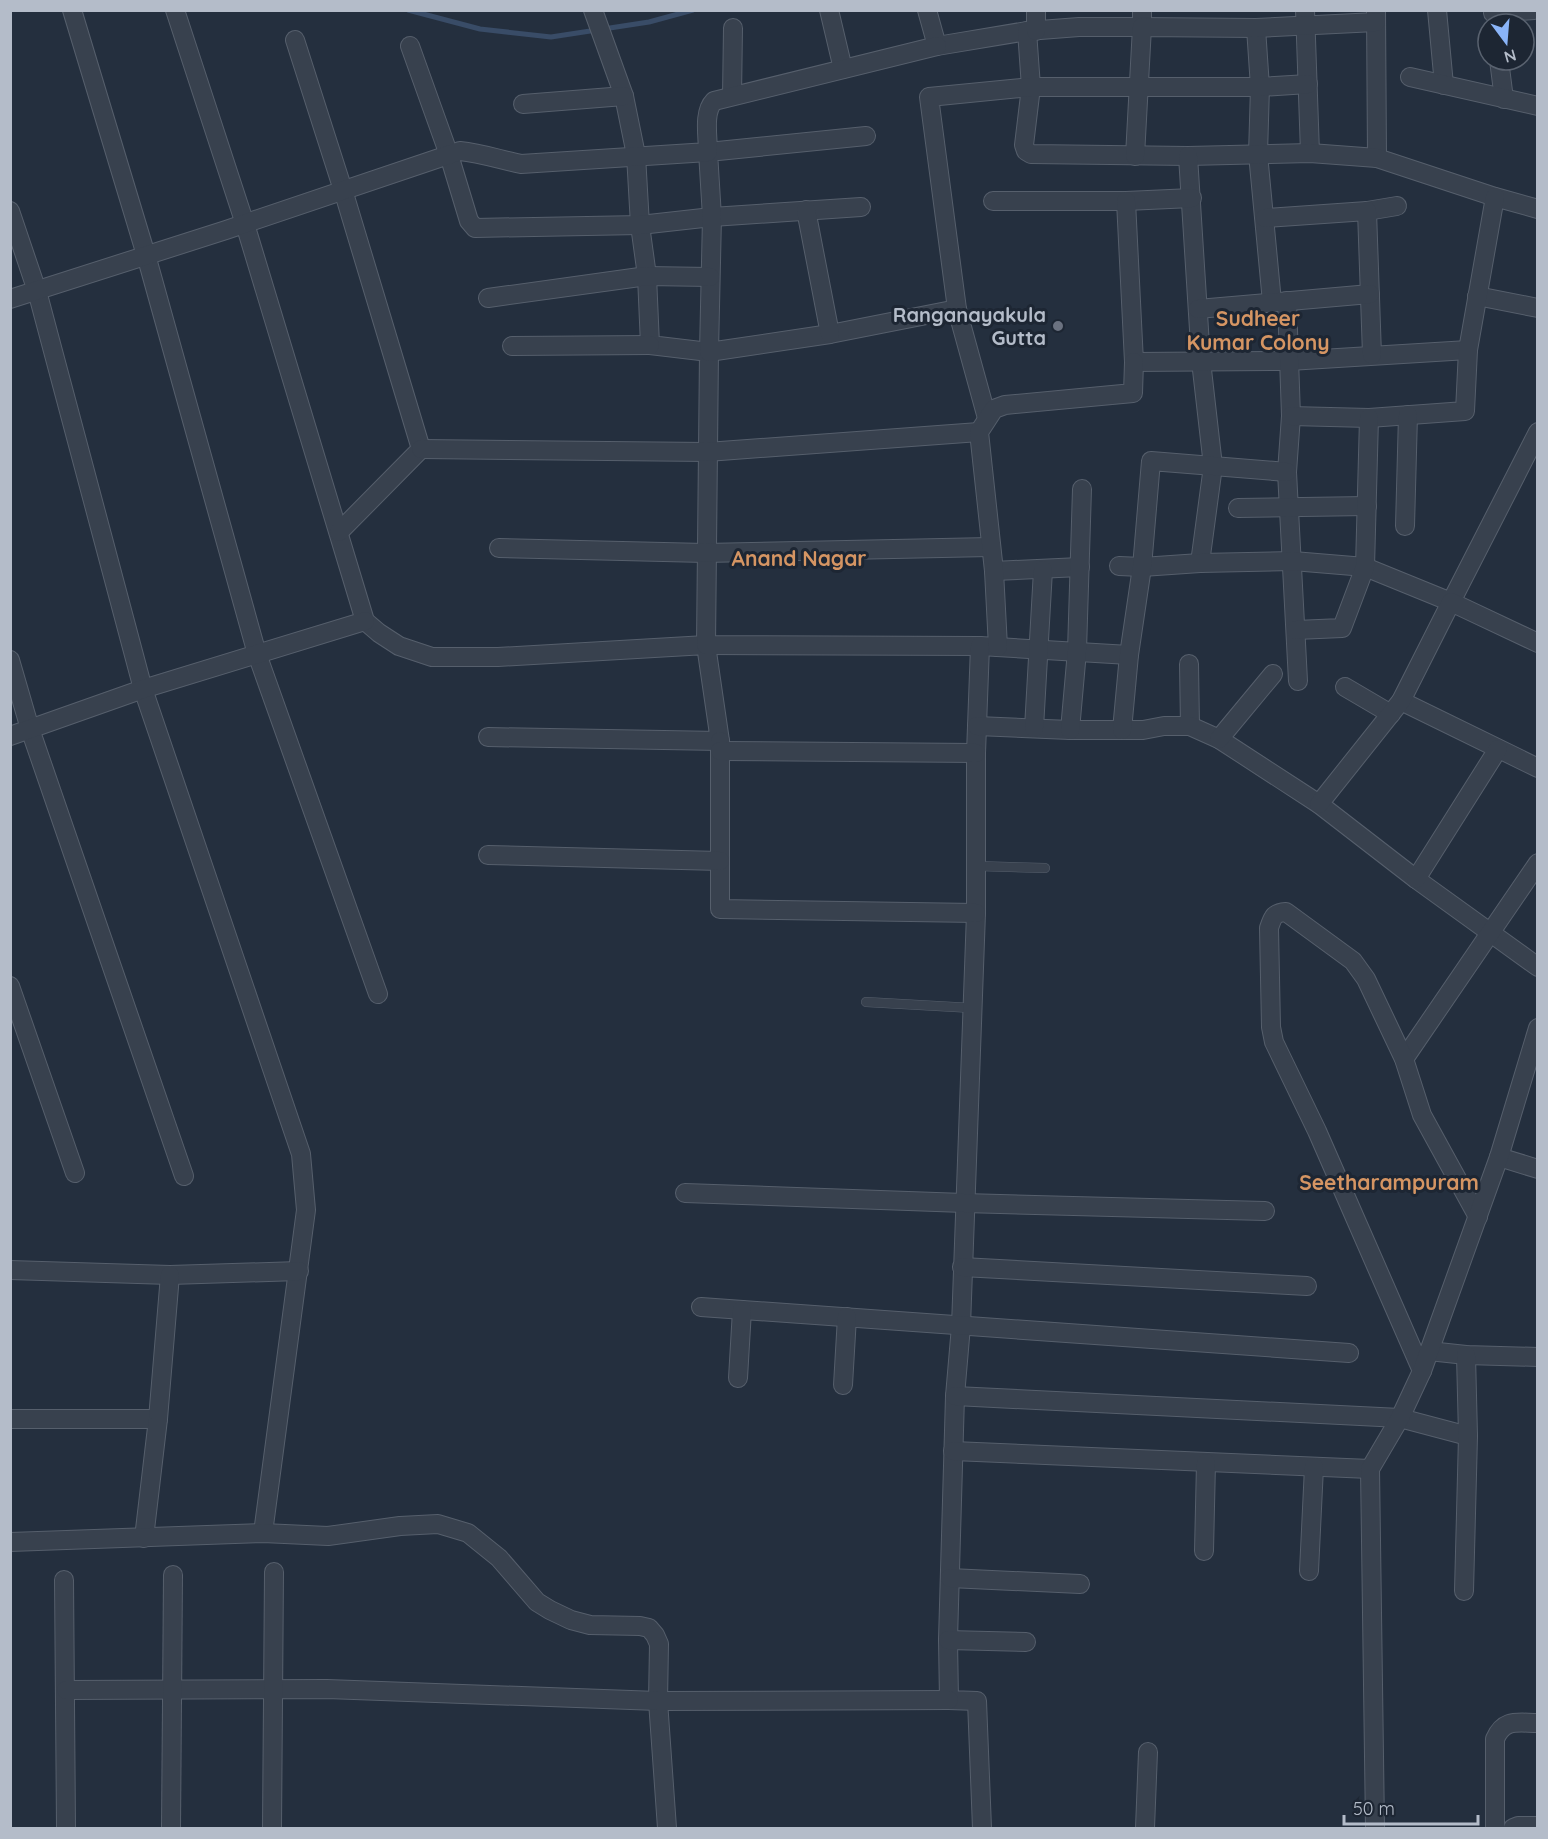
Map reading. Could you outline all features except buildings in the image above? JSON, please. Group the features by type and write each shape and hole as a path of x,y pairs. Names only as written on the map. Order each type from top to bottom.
{"street":[{"path":"72,10 146,255 257,654 378,993"},
{"path":"175,10 245,224 365,621 399,646 432,657 498,657 706,645 989,647 1129,655"},
{"path":"829,10 843,69"},
{"path":"927,10 937,46"},
{"path":"1036,10 1032,31 1031,87 1024,146 1030,154 1188,156 1310,153 1377,158 1538,209"},
{"path":"1437,10 1444,85"},
{"path":"595,14 624,96 636,155 640,225 647,276 650,345"},
{"path":"976,913 720,909 720,746 706,645 705,553 712,217 708,152 710,105 720,99 937,46 1032,31 1142,19 1197,19 1256,28 1306,18 1376,16 1377,158"},
{"path":"1306,18 1310,153"},
{"path":"1135,156 1142,19"},
{"path":"732,96 733,28"},
{"path":"1256,28 1260,87 1258,154 1265,218 1289,361 1291,416 1287,472 1298,681"},
{"path":"295,40 421,449"},
{"path":"410,45 449,155 469,220 475,228 640,225 712,217 861,207"},
{"path":"1501,72 1504,99"},
{"path":"1410,77 1538,106"},
{"path":"949,1700 948,1640 953,1452 961,1326 976,913 977,726 989,647 994,571 990,548 983,425 957,309 929,97 1031,87 1260,87 1308,84"},
{"path":"523,104 624,96"},
{"path":"10,299 460,152 474,152 494,159 521,164 708,152 866,136"},
{"path":"1188,156 1202,361 1213,466 1200,563"},
{"path":"1291,416 1369,418 1465,411 1468,350 1495,197"},
{"path":"993,201 1126,201 1192,198"},
{"path":"339,532 421,449 707,452 983,425 994,409 1005,405 1133,393 1134,362 1126,201"},
{"path":"1265,218 1367,211 1397,206"},
{"path":"806,210 830,334"},
{"path":"10,211 37,291 143,689 301,1155 306,1210 263,1533"},
{"path":"1367,211 1372,355"},
{"path":"488,298 647,276 710,277"},
{"path":"1198,309 1370,294"},
{"path":"1477,296 1538,308"},
{"path":"512,346 650,345 709,352 830,334 957,309"},
{"path":"1134,362 1289,361 1468,350"},
{"path":"1405,526 1408,415"},
{"path":"1296,630 1342,628 1365,567 1369,418"},
{"path":"1319,804 1396,708 1538,432"},
{"path":"1122,730 1129,655 1142,567 1151,460 1287,472"},
{"path":"1070,730 1077,651 1082,489"},
{"path":"1238,508 1366,506"},
{"path":"499,548 705,553 990,548"},
{"path":"1119,566 1293,561 1365,567 1451,602 1538,643"},
{"path":"994,571 1080,567"},
{"path":"1034,728 1043,570"},
{"path":"10,736 143,689 365,621"},
{"path":"10,660 30,729 184,1176"},
{"path":"1189,664 1190,726"},
{"path":"1219,739 1274,674"},
{"path":"1345,687 1498,749 1538,768"},
{"path":"977,726 1070,730 1143,730 1164,726 1190,726 1219,739 1319,804 1416,879 1538,967"},
{"path":"488,737 976,753"},
{"path":"1416,879 1498,749"},
{"path":"488,855 720,861"},
{"path":"1404,1059 1538,863"},
{"path":"1422,1371 1317,1131 1274,1042 1271,1027 1269,928 1277,912 1286,912 1353,961 1371,988 1404,1059 1422,1115 1478,1217"},
{"path":"10,986 75,1173"},
{"path":"1375,1828 1370,1469 1400,1418 1422,1371 1499,1157 1536,1038"},
{"path":"1499,1157 1538,1169"},
{"path":"685,1193 1264,1211"},
{"path":"962,1267 1307,1286"},
{"path":"10,1270 170,1275 299,1271"},
{"path":"144,1538 158,1419 170,1275"},
{"path":"701,1307 1349,1353"},
{"path":"738,1378 742,1310"},
{"path":"843,1385 847,1317"},
{"path":"1429,1351 1466,1355 1538,1357"},
{"path":"1464,1591 1468,1436 1466,1355"},
{"path":"955,1396 1400,1418 1468,1436"},
{"path":"10,1419 158,1419"},
{"path":"953,1452 1370,1469"},
{"path":"1204,1551 1206,1463"},
{"path":"1309,1571 1314,1467"},
{"path":"10,1542 263,1533 328,1536 400,1526 438,1524 468,1533 499,1558 537,1602 550,1610 571,1620 590,1625 649,1628 655,1635 659,1644 658,1701 667,1828"},
{"path":"272,1828 274,1572"},
{"path":"171,1828 173,1575"},
{"path":"950,1578 1080,1584"},
{"path":"64,1580 66,1828"},
{"path":"948,1640 1026,1642"},
{"path":"66,1690 273,1689 658,1701 977,1701 982,1828"},
{"path":"1495,1828 1495,1739 1499,1729 1509,1723 1538,1723"},
{"path":"1145,1828 1148,1752"},
{"path":"1513,1828 1538,1826"}],"lane":[{"path":"976,866 1045,868"},
{"path":"866,1002 972,1008"}],"waterway":[{"path":"408,10 480,29 551,37 649,22 693,10"}],"place":[{"name":"Ranganayakula Gutta","path":"1058,326"}],"district":[{"name":"Sudheer Kumar Colony","path":"1258,330"},
{"name":"Anand Nagar","path":"799,558"},
{"name":"Seetharampuram","path":"1389,1182"}]}
